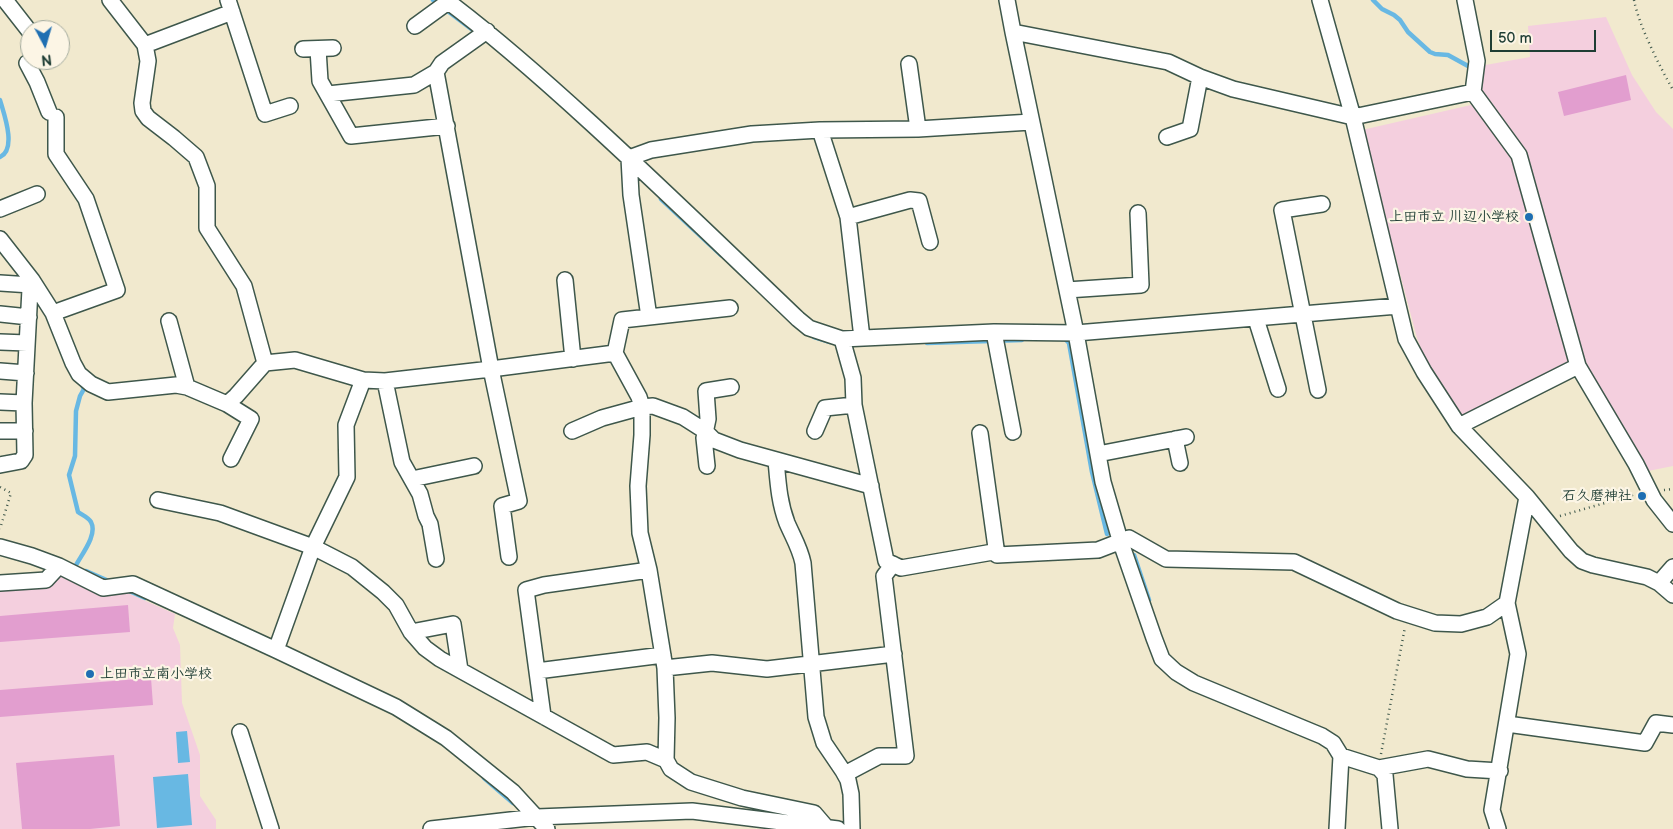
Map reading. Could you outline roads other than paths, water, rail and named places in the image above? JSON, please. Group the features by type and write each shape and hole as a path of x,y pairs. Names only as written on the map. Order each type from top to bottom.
{"street":[{"path":"4,0 20,20"},
{"path":"110,0 145,45 148,61 142,104 143,111 148,118 196,157 207,186 207,228 244,286 265,363"},
{"path":"1008,0 1012,32 1076,334 1103,482 1120,540 1162,659 1176,672 1194,683 1322,736 1333,743 1341,756 1337,829"},
{"path":"1320,0 1353,117 1406,339 1424,372 1459,426 1527,497 1571,551 1582,561 1647,577 1659,583 1673,595"},
{"path":"1466,0 1477,61 1473,92 1519,155 1578,366 1636,464 1654,500 1673,524"},
{"path":"415,26 447,1 487,31 544,80 798,319 809,328 842,339 1076,334 1398,306"},
{"path":"145,45 230,6 264,114 290,106"},
{"path":"328,94 414,85 436,72 442,63 487,31"},
{"path":"1012,32 1168,62 1200,77 1233,89 1353,117 1473,92"},
{"path":"318,48 320,82 351,136 447,126"},
{"path":"909,64 918,129"},
{"path":"31,70 53,114 56,154 86,199 117,290 53,314"},
{"path":"436,72 491,369 519,501 502,506 509,557"},
{"path":"1167,137 1190,129 1200,77"},
{"path":"629,158 651,150 752,134 820,130 918,129 1031,122"},
{"path":"820,130 848,216 862,338"},
{"path":"629,158 631,195 649,317"},
{"path":"0,209 37,194"},
{"path":"848,216 910,200 919,201 930,242"},
{"path":"1318,390 1282,210 1322,204"},
{"path":"1066,290 1142,285 1138,213"},
{"path":"0,239 53,314 79,374 91,384 108,392 176,385 187,387 227,404 251,419 231,459"},
{"path":"565,280 573,359"},
{"path":"0,283 31,282"},
{"path":"0,465 22,461 24,456 24,403 31,282"},
{"path":"730,308 622,320 615,352 640,397 642,407 638,486 640,533 649,570 664,662 667,718 666,760 671,769 691,782 742,798 814,813 832,828"},
{"path":"0,314 29,316"},
{"path":"1256,319 1278,389"},
{"path":"169,322 187,387"},
{"path":"995,337 1013,432"},
{"path":"842,339 853,378 854,405 886,561 901,568 993,552 997,555 1098,550 1129,538 1166,559 1294,562 1397,611 1435,624 1462,624 1488,617 1507,603"},
{"path":"0,342 27,343"},
{"path":"227,404 265,363 295,360 362,380 384,380 491,369 615,352"},
{"path":"1459,426 1578,366"},
{"path":"0,371 26,373"},
{"path":"276,650 313,547 347,477 346,425 362,380"},
{"path":"384,380 402,462 420,494 430,524 436,559"},
{"path":"707,466 704,438 708,419 706,390 731,387"},
{"path":"0,402 24,403"},
{"path":"814,431 825,408 854,405"},
{"path":"572,431 602,418 642,407 653,406 683,417 705,431 714,440 740,450 871,486"},
{"path":"0,431 25,431"},
{"path":"980,433 997,555"},
{"path":"1098,454 1180,438 1180,463"},
{"path":"776,460 781,503 787,523 800,549 803,563 816,717 824,743 845,774 851,794 852,829"},
{"path":"412,479 474,466"},
{"path":"1498,829 1492,810 1518,654 1507,603 1527,497"},
{"path":"158,500 220,513 313,547 352,567 383,592 396,605 411,632 425,648 460,670 613,755 647,752 666,760"},
{"path":"0,547 58,566 103,588 133,584 396,707 446,738 513,792 542,823"},
{"path":"845,774 879,756 906,756 884,576 893,564"},
{"path":"0,583 46,580 58,566"},
{"path":"1659,583 1673,567"},
{"path":"543,716 526,590 544,585 649,570"},
{"path":"411,632 453,624 460,670"},
{"path":"537,671 664,662 712,663 767,669 894,654"},
{"path":"1507,724 1645,744 1656,723 1673,725"},
{"path":"240,732 271,829"},
{"path":"1341,756 1379,768 1428,759 1467,769 1500,771"},
{"path":"1379,768 1385,775 1390,829"},
{"path":"431,829 692,812 832,828"}],"water":[{"path":"187,731 190,762 178,763 176,732"},
{"path":"188,774 192,825 157,828 153,777"}],"waterway":[{"path":"433,0 474,31"},
{"path":"1373,0 1382,9 1400,20 1408,32 1430,52 1448,55 1468,66"},
{"path":"0,100 9,139 8,147 0,157"},
{"path":"661,199 721,255"},
{"path":"814,337 830,342"},
{"path":"1062,339 1064,338 1069,343 1092,472 1107,534"},
{"path":"927,343 1022,340"},
{"path":"75,567 91,539 93,527 90,520 78,512 69,475 75,456 76,411 84,389 81,383"},
{"path":"1134,555 1149,600"},
{"path":"86,571 111,582"},
{"path":"127,590 145,598"},
{"path":"484,778 513,803"}],"place":[{"name":"上田市立 川辺小学校","path":"1529,217"},
{"name":"石久磨神社","path":"1642,496"},
{"name":"上田市立南小学校","path":"90,674"}]}
